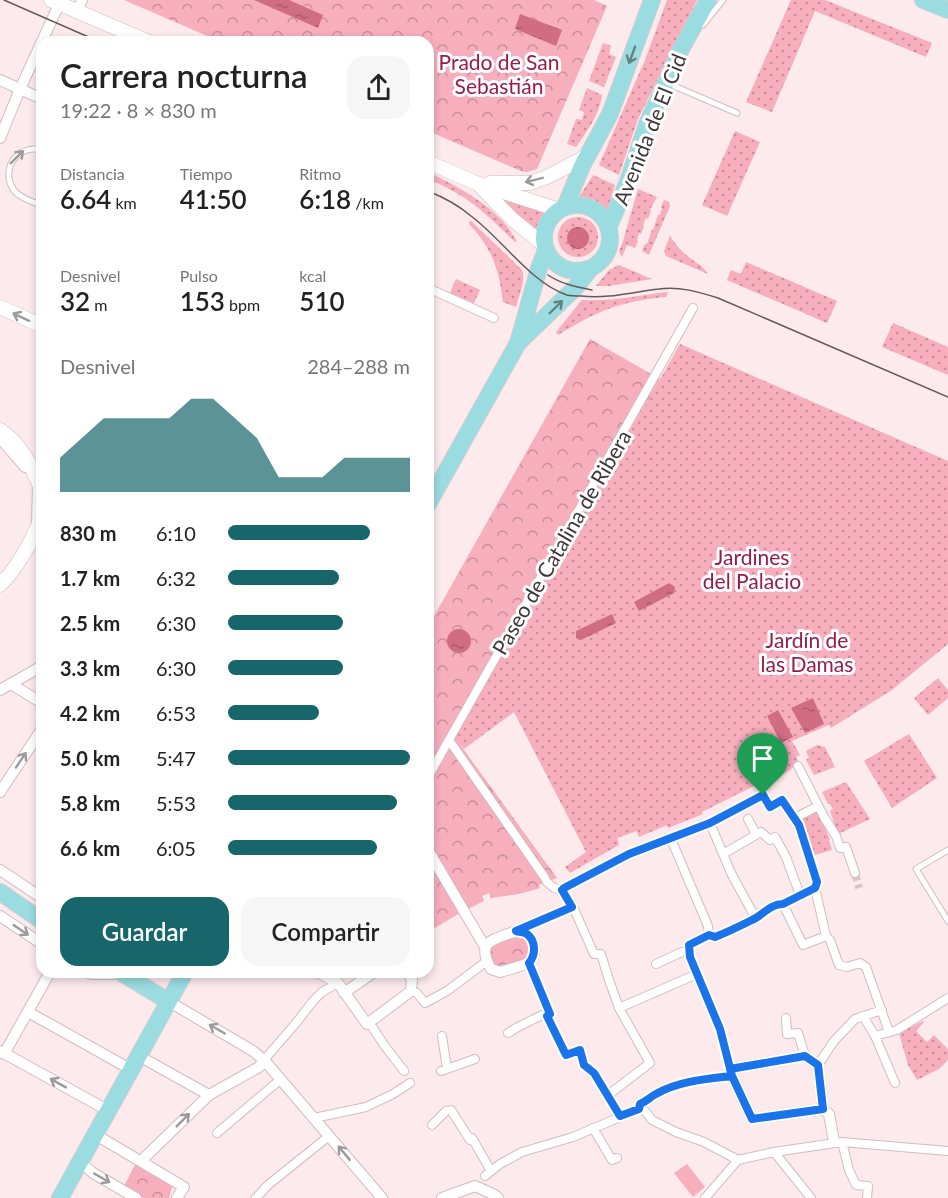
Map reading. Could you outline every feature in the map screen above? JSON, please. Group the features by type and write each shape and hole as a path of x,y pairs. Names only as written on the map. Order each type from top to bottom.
{"main road":[{"name":"Avenida de El Cid","path":"562,208 610,114 652,0"},
{"name":"Avenida de El Cid","path":"609,226 627,184 647,124 680,51 708,0"},
{"path":"923,0 948,10"},
{"path":"518,343 545,248 544,233 549,220 562,208 578,205 591,207 602,215 609,226 611,239 608,251 601,262 590,269 577,272 564,269 553,261 545,248"},
{"path":"434,480 518,343 576,287 590,269"},
{"path":"0,892 36,917"},
{"path":"130,978 168,1001"},
{"path":"60,1198 181,978"}],"street":[{"path":"45,36 57,1 80,6 137,36"},
{"path":"0,138 36,55"},
{"path":"0,80 36,96"},
{"path":"476,183 530,183 547,177 587,156"},
{"path":"434,165 476,183 562,208"},
{"path":"476,183 545,248"},
{"path":"434,291 494,318"},
{"path":"0,307 36,323"},
{"name":"Paseo de Catalina de Ribera","path":"434,766 693,308"},
{"path":"0,430 8,435 33,468 36,476"},
{"path":"0,438 36,482"},
{"path":"0,580 36,528"},
{"path":"0,585 15,567 36,532"},
{"path":"0,690 36,669"},
{"path":"11,684 36,699"},
{"path":"0,792 36,738"},
{"path":"449,740 546,880 554,888 562,890 629,854 710,823 763,795 770,807 782,800 795,818 807,848 817,882 815,888 826,936 830,940 839,965 847,967 860,963 866,967 882,1010 893,1031"},
{"path":"798,766 836,836 840,848 846,847 855,873"},
{"path":"795,818 818,806"},
{"path":"748,819 756,834"},
{"path":"710,823 731,873 756,919"},
{"path":"723,854 761,832 770,840 775,837 786,857 801,895"},
{"path":"671,839 708,926 709,935"},
{"path":"434,860 485,947"},
{"path":"0,870 36,894"},
{"path":"815,888 783,904 778,904 761,913 756,919 723,934 715,937 709,935 689,945 686,955 697,974 720,1029 731,1073 752,1119 823,1109"},
{"path":"562,890 594,954 601,954 619,1008 650,1063 608,1095"},
{"path":"783,904 803,945 826,936"},
{"path":"516,931 529,936 535,951 534,958 529,963 500,972 491,969 484,952 485,947 491,941 573,908"},
{"path":"0,916 36,940"},
{"path":"656,964 686,955"},
{"path":"328,978 338,983 366,1024 411,992 417,993 424,1003 447,991 486,961"},
{"path":"529,963 550,1014 547,1016"},
{"path":"619,1008 697,974"},
{"path":"47,978 2,1053 109,1112"},
{"path":"344,993 365,978"},
{"path":"411,978 411,992"},
{"path":"141,1161 209,1095 259,1067 313,1001 322,992 338,983"},
{"path":"875,1036 893,1031 948,998"},
{"path":"168,1001 254,1051 264,1060 381,1198"},
{"path":"867,1198 868,1186 856,1185 829,1114 823,1109 818,1065 834,1041 859,1018 882,1010"},
{"path":"28,1012 209,1095"},
{"path":"508,1034 543,1015 547,1016"},
{"path":"547,1016 566,1055 580,1050 584,1065 594,1073 620,1116"},
{"path":"786,1018 788,1034 798,1033 805,1056 818,1065"},
{"path":"859,1018 875,1036 895,1083"},
{"path":"369,1022 404,1071"},
{"path":"442,1036 444,1069 475,1059"},
{"path":"639,1109 640,1104 655,1094 688,1082 805,1056"},
{"path":"217,1133 281,1079"},
{"path":"314,1118 366,1107 411,1083"},
{"path":"432,1125 449,1111 470,1140 471,1138 488,1174 500,1164 522,1152 573,1137 639,1109 645,1111 652,1120 704,1142 738,1160"},
{"path":"593,1128 612,1160 617,1158"},
{"path":"96,1135 184,1187 177,1198"},
{"path":"256,1198 268,1185 329,1136"},
{"path":"705,1198 738,1160 774,1152 838,1142 948,1151"},
{"path":"774,1152 811,1198"},
{"path":"80,1162 93,1173 136,1198"},
{"path":"442,1198 475,1186 496,1197"}],"lane":[{"path":"680,51 723,0"},
{"path":"666,83 737,113"},
{"path":"36,149 20,152 12,161 8,173 10,185 18,195 36,203"},
{"path":"948,850 916,869 948,921"}],"green space":[{"name":"Prado de San Sebastián","path":"124,0 594,0 607,6 537,169 527,172 434,134 434,36 207,36"},
{"path":"667,0 697,0 638,119 619,175 599,165 645,60"},
{"path":"791,0 825,0 932,43 926,57 815,11 772,112 746,102"},
{"path":"603,43 611,46 609,54 616,57 604,87 589,81"},
{"path":"587,88 602,95 601,102 592,122 576,147 567,144 576,119 582,120 584,112 579,110"},
{"path":"735,131 760,142 727,216 702,205"},
{"path":"434,175 460,188 490,209 506,225 517,241 515,242 487,215 453,191 434,182"},
{"path":"593,175 615,185 608,210 594,201 579,197"},
{"path":"638,189 657,197 641,234 639,233 635,248 627,245 622,257 619,251"},
{"path":"493,193 544,212 543,220 535,233 510,208"},
{"path":"664,200 669,202 670,206 649,255 642,251 660,215"},
{"path":"578,217 586,218 592,223 597,229 597,245 592,251 586,256 578,257 570,256 564,251 559,245 558,237 559,229 564,223 570,218"},
{"path":"470,220 522,270 523,283 516,307 503,302 493,260 469,224"},
{"path":"670,236 682,251 708,274 666,256 664,251"},
{"path":"746,262 837,301 827,323 727,280 731,270 741,274"},
{"path":"619,265 652,279 596,286 609,270"},
{"path":"456,279 480,290 474,303 450,293"},
{"path":"668,292 666,297 636,301 610,308 558,335 556,332 582,300 614,299"},
{"path":"893,323 948,347 948,375 882,347"},
{"path":"590,339 660,379 456,739 557,878 539,885 540,888 519,894 491,898 489,893 482,896 484,901 434,928 434,616"},
{"name":"Jardines del Palacio","path":"680,344 948,461 948,644 892,690 831,728 829,725 792,741 800,755 796,757 800,764 759,792 756,785 702,812 703,814 668,828 667,825 639,837 637,831 617,838 619,845 570,873 565,867 586,852 514,712 464,749 455,739"},
{"path":"938,678 948,690 948,698 928,715 914,698"},
{"path":"909,734 937,778 892,808 864,761"},
{"path":"817,745 825,747 835,767 814,775 806,760 809,758 806,751"},
{"path":"846,782 870,819 838,834 830,811 833,809 822,792"},
{"path":"816,808 830,839 832,850 811,856 800,818"},
{"path":"519,935 530,944 529,957 505,968 493,966 489,951 494,943"},
{"path":"923,1021 916,1031 927,1042 934,1035 948,1049 948,1060 939,1069 917,1080 908,1065 899,1033"},
{"path":"136,1163 173,1184 169,1198 144,1198 124,1186"},
{"path":"687,1164 705,1187 693,1197 674,1173"}],"water":[{"path":"254,0 289,0 323,15 318,28"},
{"path":"520,14 562,30 556,46 515,29"},
{"path":"578,227 586,230 589,238 586,246 578,249 570,246 567,238 570,230"},
{"path":"669,583 675,587 674,593 639,611 634,602"},
{"path":"612,614 616,623 581,640 576,638 576,631"},
{"path":"459,629 468,632 471,641 468,650 459,653 450,650 447,641 450,632"},
{"path":"813,698 824,724 805,733 791,708"},
{"path":"778,710 793,737 781,743 767,716"}],"tunnel":[{"path":"855,873 859,888"}],"tram line":[{"path":"4,0 86,36"},
{"path":"434,194 466,212 541,281 567,295 601,297 666,288 704,294 948,397"},
{"path":"548,275 564,283 592,290"}],"route":[{"path":"763,795 710,823 629,854 564,888 562,890 572,907 516,931 525,933 532,943 535,951 534,958 529,963 550,1014 547,1016 566,1055 580,1050 584,1065 594,1073 620,1116 639,1109 640,1104 655,1094 688,1082 732,1076 730,1069 805,1056 818,1065 823,1109 752,1119 732,1076 720,1029 690,957 689,945 709,935 715,937 756,919 761,913 778,904 783,904 815,888 817,882 799,825 782,800 770,807 763,795"}],"park label":[{"name":"Jardín de las Damas","path":"807,651"}]}
